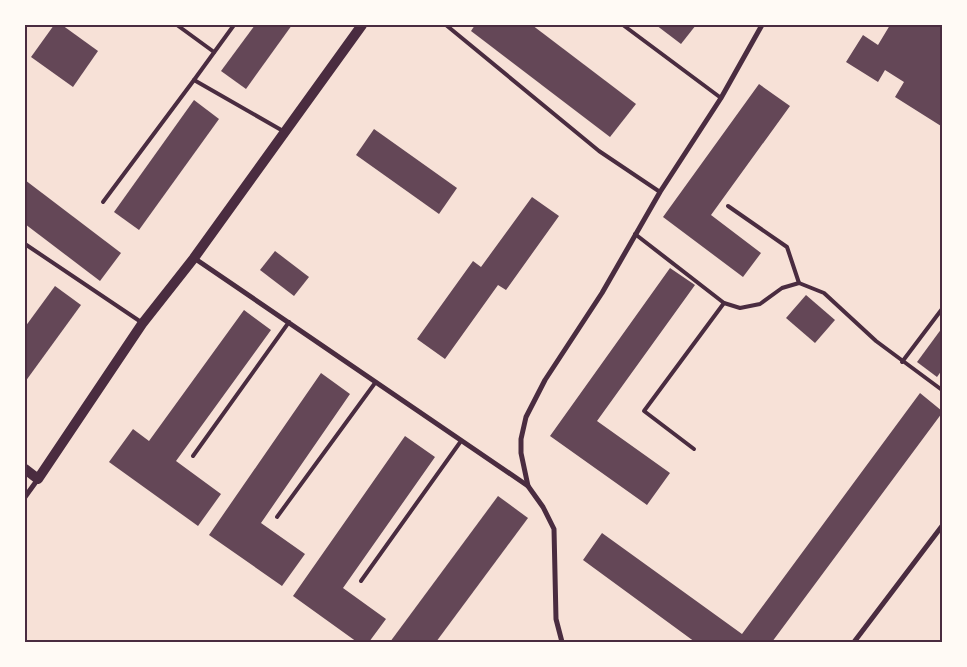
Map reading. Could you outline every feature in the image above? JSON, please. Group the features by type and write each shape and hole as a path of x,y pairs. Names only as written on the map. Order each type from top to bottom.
{"main road":[{"path":"25,469 38,479 142,324 194,258 283,131 362,25"}],"street":[{"path":"528,486 521,453 521,439 526,417 545,380 602,293 660,192 721,98 762,25"},
{"path":"194,258 528,486 543,507 554,529 556,619 562,642"},
{"path":"25,497 38,479"},
{"path":"854,642 942,526"}],"lane":[{"path":"177,25 214,52"},
{"path":"104,202 234,25"},
{"path":"446,25 599,151 660,192"},
{"path":"623,25 721,98"},
{"path":"194,80 283,131"},
{"path":"728,206 787,247 799,283"},
{"path":"636,234 724,303 740,308 760,304 782,288 799,283 824,293 876,341 942,390"},
{"path":"25,244 142,324"},
{"path":"694,449 644,411 724,303"},
{"path":"902,362 942,309"},
{"path":"193,456 289,322"},
{"path":"277,517 375,383"},
{"path":"361,581 461,442"}],"building":[{"path":"54,25 62,25 98,51 73,87 31,57"},
{"path":"255,25 292,25 246,89 221,71"},
{"path":"475,25 532,25 636,104 610,137 471,31"},
{"path":"656,25 696,25 681,44"},
{"path":"890,25 942,25 941,126 895,97 904,82 885,70 878,82 846,62 863,35 878,45"},
{"path":"759,84 790,106 711,215 761,253 743,277 663,217"},
{"path":"194,100 219,119 139,230 114,212"},
{"path":"374,129 457,188 439,214 356,155"},
{"path":"25,180 121,253 100,281 25,224"},
{"path":"532,197 559,216 506,290 498,285 445,359 417,339 473,261 481,267"},
{"path":"275,251 309,277 294,296 260,270"},
{"path":"670,268 695,285 597,421 670,473 647,505 550,436"},
{"path":"55,286 81,305 25,382 25,327"},
{"path":"806,295 835,320 815,343 786,318"},
{"path":"244,310 271,330 176,461 221,494 198,526 109,462 133,429 149,441"},
{"path":"942,328 942,370 937,377 917,362"},
{"path":"321,373 350,394 261,523 305,554 282,586 209,535"},
{"path":"920,393 942,413 772,642 695,642 583,560 602,533 742,634"},
{"path":"405,436 435,457 343,588 386,619 369,642 357,642 293,596"},
{"path":"498,496 528,518 436,642 390,642"}]}
